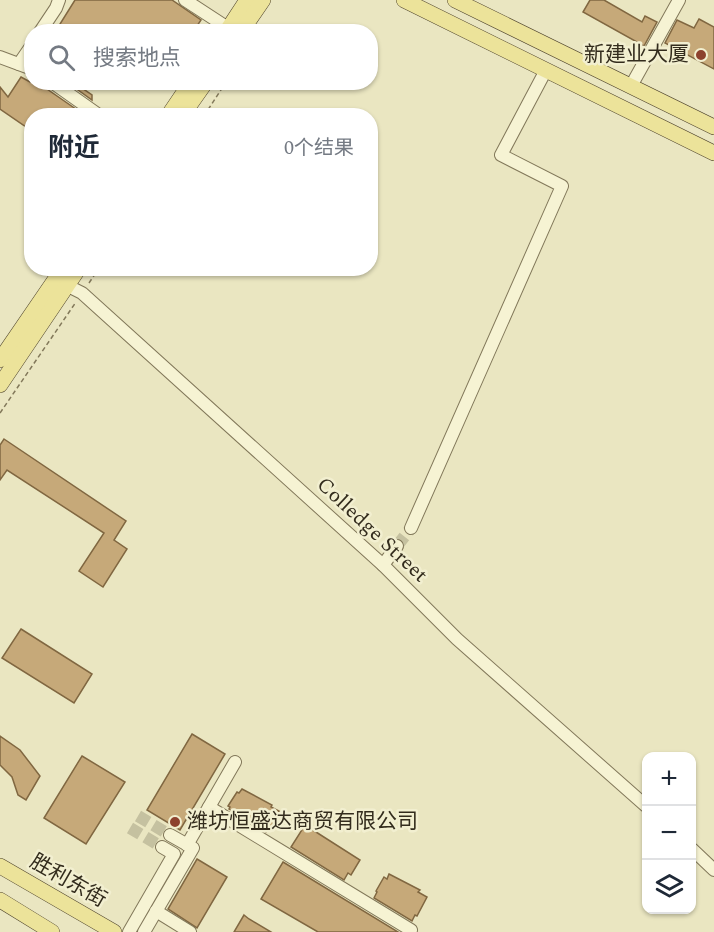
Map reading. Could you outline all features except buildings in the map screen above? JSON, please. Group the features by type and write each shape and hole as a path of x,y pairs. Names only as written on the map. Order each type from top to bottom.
{"main road":[{"path":"237,24 259,0"},
{"path":"404,0 714,153"},
{"path":"455,0 714,128"},
{"path":"173,108 186,90"},
{"path":"188,108 200,90"},
{"path":"0,360 58,276"},
{"path":"0,385 74,276"},
{"name":"胜利东街","path":"0,866 114,932"},
{"path":"0,900 52,932"}],"street":[{"path":"45,24 59,0"},
{"path":"185,0 223,24"},
{"path":"631,86 679,0"},
{"path":"0,57 24,66"},
{"path":"19,64 24,57"},
{"path":"411,528 562,186 501,155 546,70"},
{"path":"63,90 89,108"},
{"name":"Colledge Street","path":"68,286 82,293 383,565 457,639 642,802"},
{"path":"383,565 397,546"},
{"path":"187,845 235,762"},
{"path":"209,807 411,930"},
{"path":"144,932 193,848 170,835"},
{"path":"129,932 174,854 162,847"},
{"path":"696,853 714,870"},
{"path":"156,911 190,932"}],"path":[{"path":"209,108 221,90"},
{"path":"0,413 94,276"}],"tunnel":[{"path":"397,546 411,528"},
{"path":"138,816 170,835"},
{"path":"130,828 162,847"}],"place":[{"name":"新建业大厦","path":"701,55"},
{"name":"潍坊恒盛达商贸有限公司","path":"175,822"}]}
